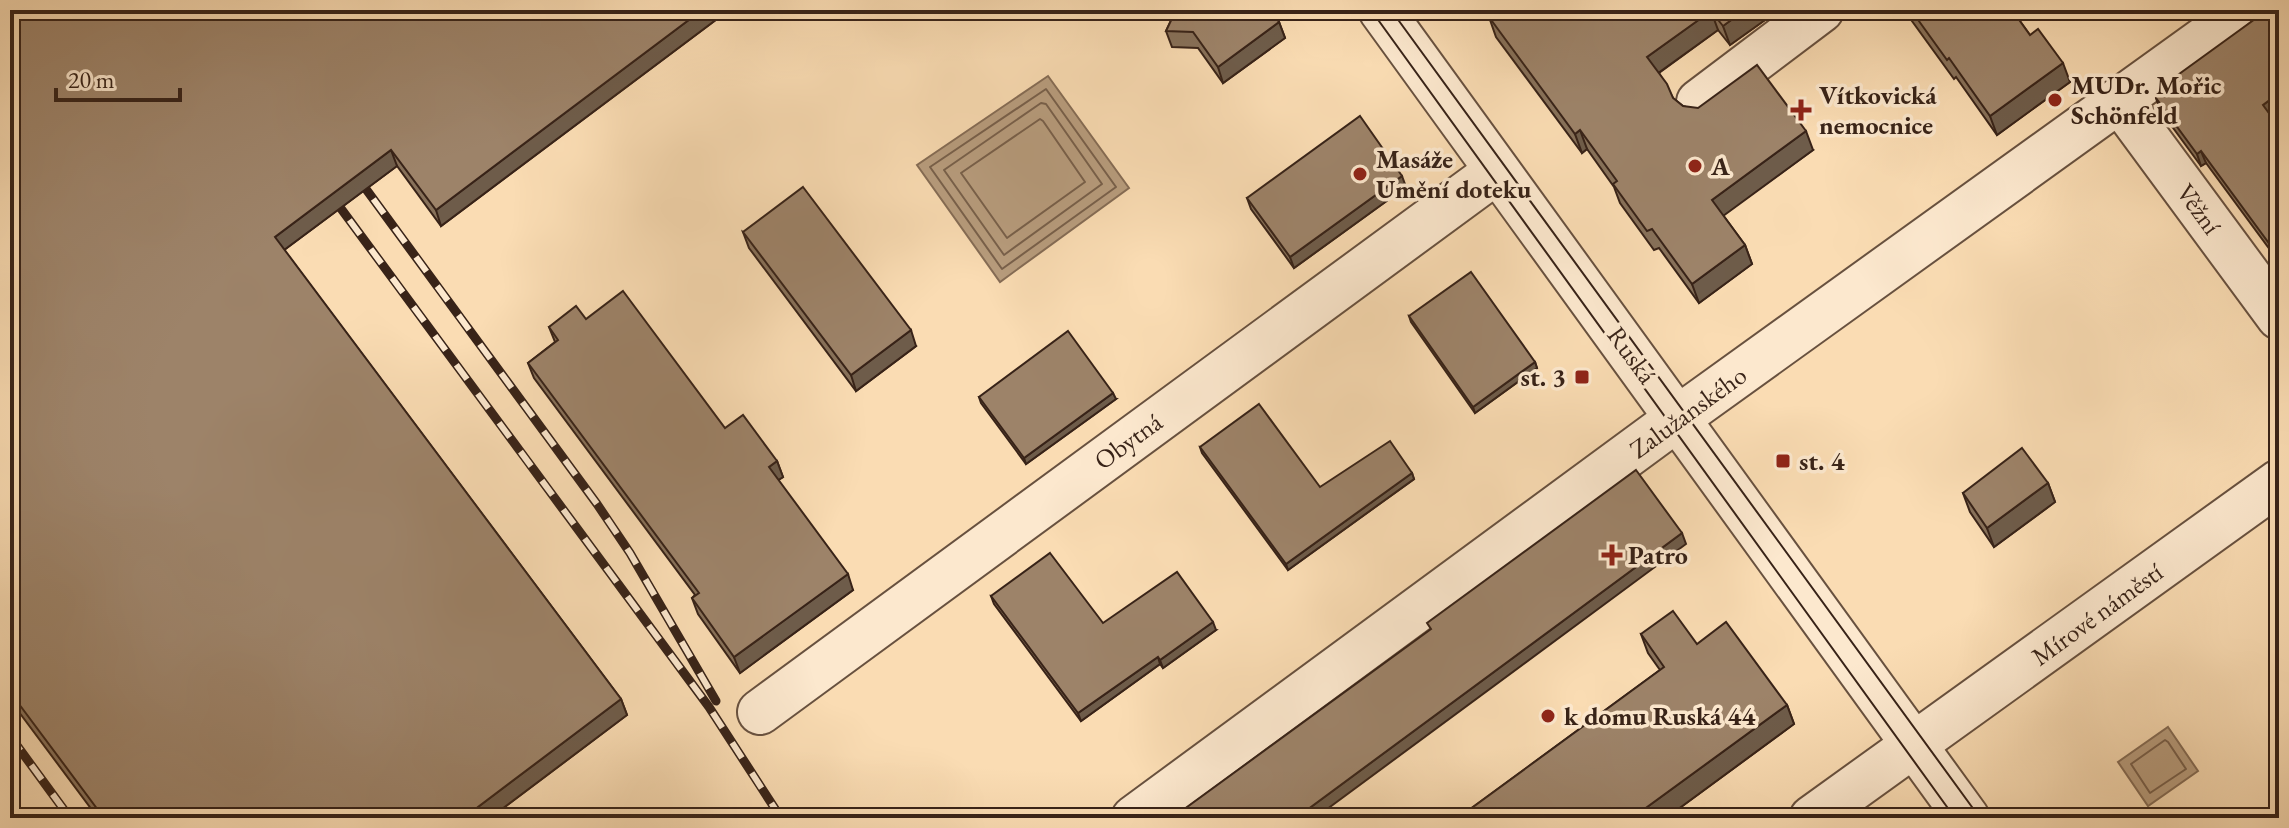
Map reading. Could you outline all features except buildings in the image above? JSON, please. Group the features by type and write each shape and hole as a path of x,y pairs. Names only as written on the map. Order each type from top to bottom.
{"street":[{"name":"Ruská","path":"1381,10 1967,818"},
{"path":"1699,102 1821,10"},
{"name":"Zalužanského","path":"1142,816 1678,418 2245,10"},
{"name":"Věžní","path":"2119,100 2279,317"},
{"name":"Obytná","path":"760,712 1497,171"},
{"name":"Mírové náměstí","path":"1812,818 2279,482"}],"water":[{"path":"1048,76 1129,188 1000,282 917,165"},
{"path":"2168,727 2198,771 2148,806 2118,762"}],"tram line":[{"path":"1371,10 1955,818"},
{"path":"1391,10 1980,818"}],"railway":[{"path":"352,170 597,504 630,553 716,701"},
{"path":"328,191 709,707 781,818"},
{"path":"10,736 70,818"},
{"path":"10,814 13,818"}],"place":[{"name":"MUDr. Mořic Schönfeld","path":"2055,100"},
{"name":"Vítkovická nemocnice","path":"1801,110"},
{"name":"A","path":"1695,166"},
{"name":"Masáže Umění doteku","path":"1360,174"},
{"name":"st. 3","path":"1582,377"},
{"name":"st. 4","path":"1783,461"},
{"name":"Patro","path":"1612,555"},
{"name":"k domu Ruská 44","path":"1548,716"}]}
